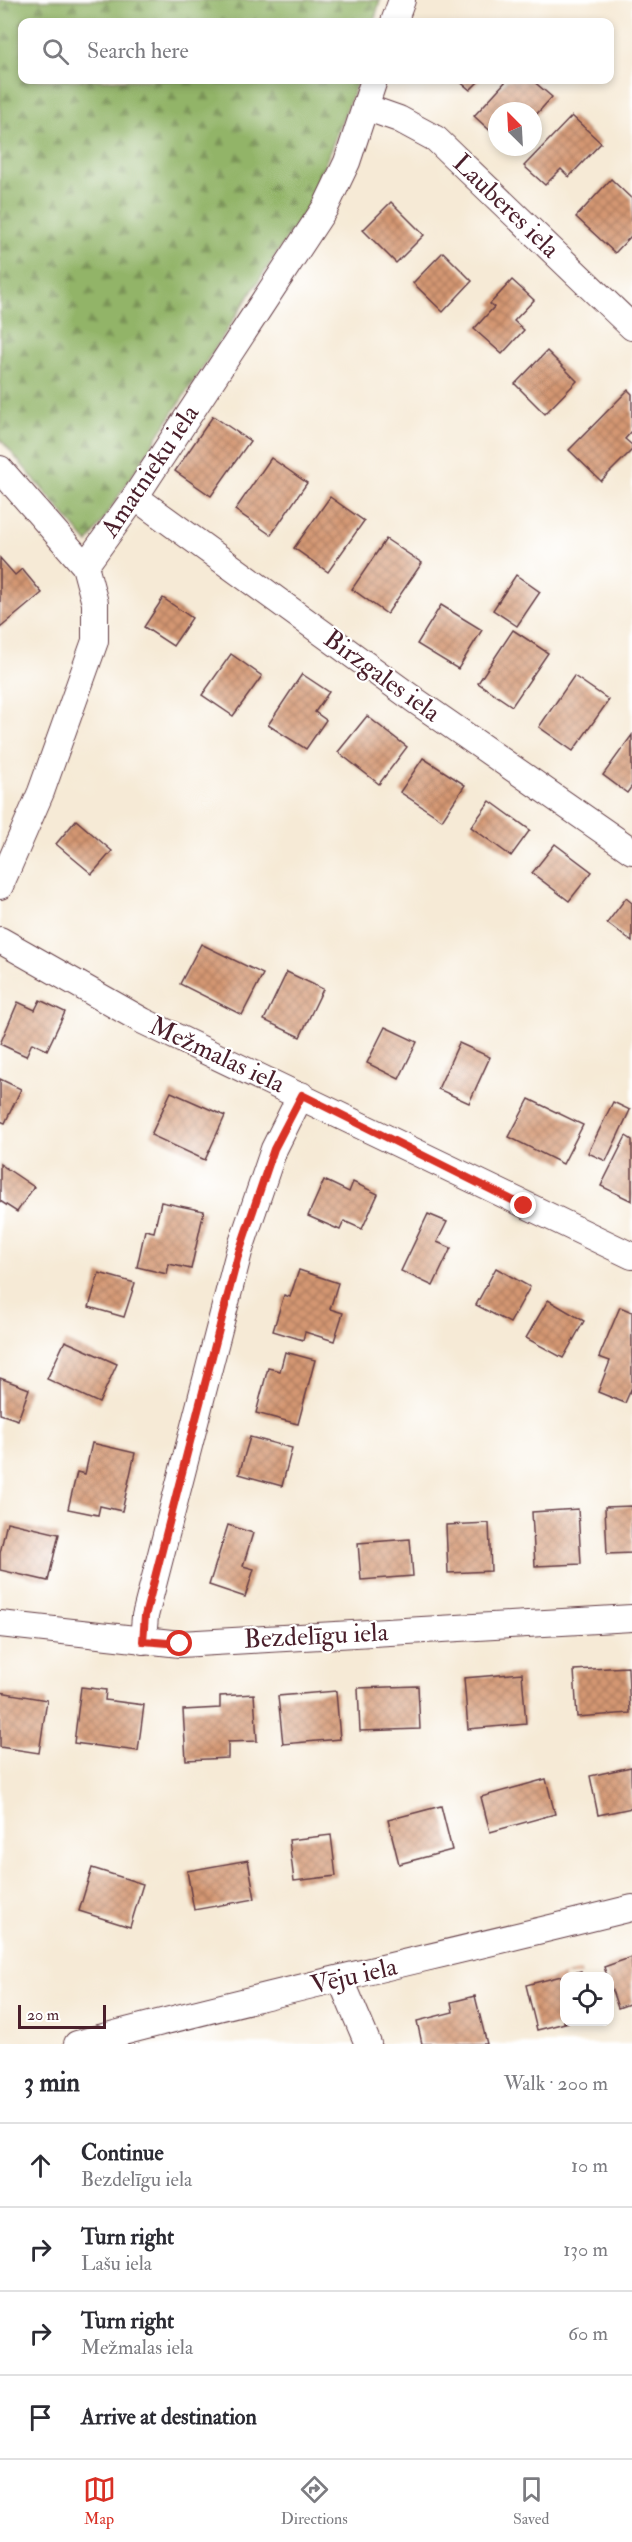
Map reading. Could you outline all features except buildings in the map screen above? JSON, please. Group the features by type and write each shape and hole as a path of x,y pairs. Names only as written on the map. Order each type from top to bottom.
{"street":[{"path":"395,18 402,0"},
{"name":"Amatnieku iela","path":"85,566 135,497 325,208 347,162 374,84"},
{"name":"Lauberes iela","path":"365,107 399,118 436,138 632,327"},
{"path":"0,469 85,566 95,603 95,641 41,792 0,886"},
{"name":"Birzgales iela","path":"135,497 416,701 632,851"},
{"name":"Mežmalas iela","path":"0,940 143,1021 302,1095 632,1256"},
{"path":"143,1641 145,1616 239,1252 274,1149 302,1095"},
{"name":"Bezdelīgu iela","path":"0,1624 180,1644 632,1618"},
{"name":"Vēju iela","path":"77,2044 194,2013 341,1980 632,1908"},
{"path":"341,1980 368,2044"}],"green space":[{"path":"0,0 380,0 375,18 18,18 18,84 356,84 309,204 88,543 0,439"}],"route":[{"path":"180,1644 143,1641 145,1616 239,1252 274,1149 302,1095 524,1206"}]}
